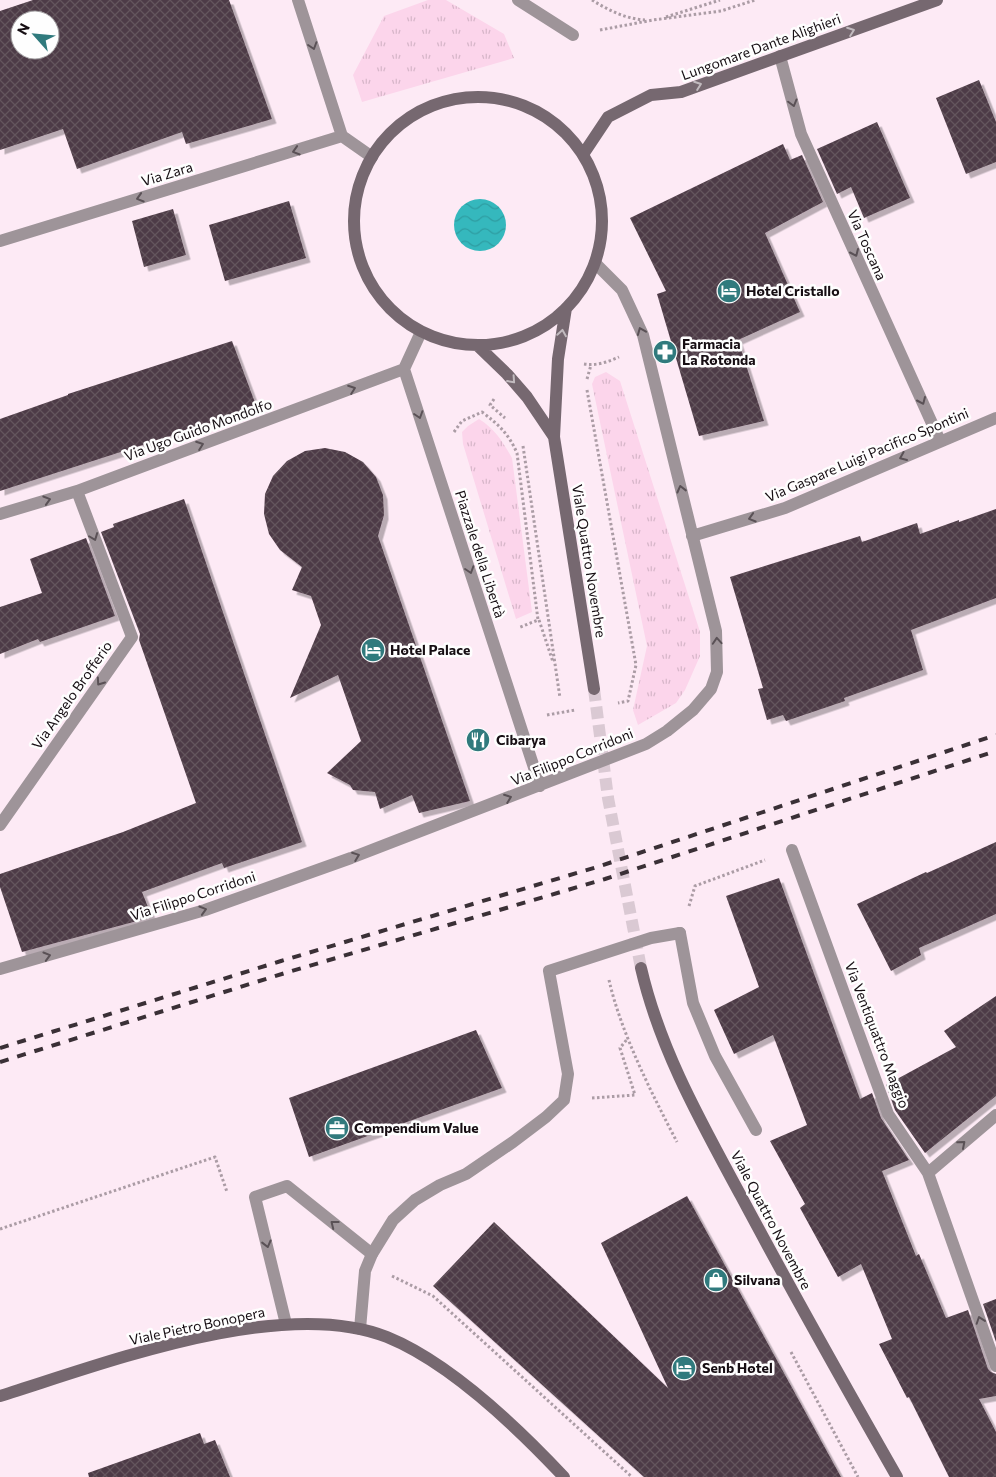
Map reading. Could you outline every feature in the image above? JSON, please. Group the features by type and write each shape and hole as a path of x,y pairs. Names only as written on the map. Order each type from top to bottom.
{"street":[{"path":"298,0 342,136 372,157"},
{"path":"518,0 572,35"},
{"name":"Lungomare Dante Alighieri","path":"584,153 608,117 650,95 681,92 937,0"},
{"name":"Via Toscana","path":"780,56 801,134 940,441"},
{"path":"476,97 498,98 520,104 557,126 584,153 600,197 602,229 595,263 583,288 566,308 538,330 516,339 478,346 460,344 437,339 421,332 399,318 382,300 363,267 354,231 357,195 372,157 391,133 412,116 443,102 476,97"},
{"name":"Via Zara","path":"0,241 342,136"},
{"name":"Via Filippo Corridoni","path":"0,969 205,910 351,858 540,786 646,744 667,731 693,710 711,689 717,672 716,631 643,335 622,290 595,263"},
{"name":"Viale Quattro Novembre","path":"566,308 558,359 554,437 594,688"},
{"path":"404,369 421,332"},
{"name":"Viale Quattro Novembre","path":"478,346 508,374 536,409 554,437"},
{"name":"Via Ugo Guido Mondolfo","path":"0,514 76,491 404,369"},
{"name":"Piazzale della Libertà","path":"404,369 540,786"},
{"name":"Via Gaspare Luigi Pacifico Spontini","path":"692,536 785,508 996,418"},
{"name":"Via Angelo Brofferio","path":"0,825 132,637 76,491"},
{"name":"Via Ventiquattro Maggio","path":"792,850 888,1114 928,1173 996,1366"},
{"path":"360,1329 365,1271 372,1254 393,1220 415,1200 474,1168 513,1142 546,1117 564,1100 568,1074 549,971 651,938 680,933 693,1003 715,1056 756,1130"},
{"name":"Viale Quattro Novembre","path":"641,968 647,996 659,1029 688,1097 777,1264 897,1477"},
{"path":"928,1173 996,1115"},
{"path":"286,1324 255,1197 287,1186 372,1254"},
{"name":"Viale Pietro Bonopera","path":"0,1396 149,1350 236,1331 286,1324 329,1325 360,1329 386,1337 418,1352 444,1369 498,1413 564,1477"}],"path":[{"path":"592,0 611,11 636,19 653,20 720,0"},
{"path":"572,35 653,20 721,11 754,0"},
{"path":"508,374 490,405 510,424"},
{"path":"521,441 524,447 560,698"},
{"path":"538,620 556,670"},
{"path":"680,933 695,886 792,850"},
{"path":"564,1100 635,1095 620,1048 628,1037"},
{"path":"0,1229 215,1157 228,1197"},
{"path":"392,1276 433,1296 632,1477"}],"green space":[{"path":"428,0 446,0 504,34 514,58 362,102 353,75 384,16"},
{"path":"606,372 620,381 700,632 700,656 685,690 676,703 638,725 633,710 647,646 592,384 595,377"},
{"path":"479,419 498,436 512,458 532,612 516,619 463,444 462,432"}],"water":[{"path":"475,199 485,199 494,203 502,211 506,225 502,239 494,247 485,251 475,251 466,247 458,239 454,230 454,220 458,211 466,203"}],"building":[{"path":"33,0 229,0 272,119 186,144 182,132 77,169 63,129 0,150 0,11"},
{"path":"979,80 996,122 996,162 966,174 936,98"},
{"path":"877,122 910,198 864,218 851,187 837,194 817,149"},
{"name":"Hotel Cristallo","path":"783,144 790,160 802,155 823,202 765,233 800,312 738,340 764,421 699,436 657,294 666,291 630,218"},
{"path":"289,201 306,258 225,281 209,225"},
{"path":"173,209 186,255 144,267 132,221"},
{"path":"232,341 257,408 0,491 0,419 68,394"},
{"path":"325,448 345,452 363,462 376,477 383,495 384,515 378,536 470,801 419,813 412,795 380,809 375,792 353,790 350,785 327,773 361,741 338,675 290,698 321,625 311,596 292,590 302,567 280,550 269,534 264,514 265,494 273,476 287,461 305,451"},
{"path":"184,499 302,842 224,868 222,863 142,892 152,917 22,952 0,887 0,874 123,832 196,803 139,640 140,634 101,532 114,527 113,524"},
{"path":"996,509 996,598 911,630 923,670 844,698 845,701 786,721 783,715 767,720 758,689 763,688 730,577 860,536 862,542 917,523 920,534"},
{"path":"86,538 115,616 40,642 38,639 0,654 0,607 42,593 30,559"},
{"path":"996,842 996,914 919,948 921,955 891,971 857,904"},
{"path":"779,878 860,1099 872,1093 881,1118 909,1160 882,1171 916,1256 919,1254 946,1318 968,1310 988,1369 996,1374 996,1396 979,1399 996,1432 996,1477 949,1477 909,1397 907,1398 879,1344 892,1339 861,1264 838,1277 800,1208 805,1204 770,1141 807,1125 773,1035 734,1054 714,1010 759,987 726,896"},
{"path":"996,996 996,1096 925,1153 895,1110 886,1085 956,1047 944,1031"},
{"path":"476,1030 502,1088 309,1157 289,1098"},
{"path":"687,1196 841,1477 644,1477 433,1286 494,1222 668,1388 601,1243"},
{"path":"996,1299 996,1342 983,1304"},
{"path":"200,1433 204,1444 215,1440 230,1477 89,1477 88,1473"}],"tunnel":[{"path":"594,689 608,798 641,968"}],"railway":[{"path":"0,1048 281,961 597,867 996,735"},
{"path":"0,1062 285,973 605,879 996,751"}],"place":[{"name":"Hotel Cristallo","path":"729,291"},
{"name":"Farmacia La Rotonda","path":"665,352"},
{"name":"Hotel Palace","path":"373,650"},
{"name":"Cibarya","path":"478,740"},
{"name":"Compendium Value","path":"337,1128"},
{"name":"Silvana","path":"716,1280"},
{"name":"Senb Hotel","path":"684,1368"}]}
